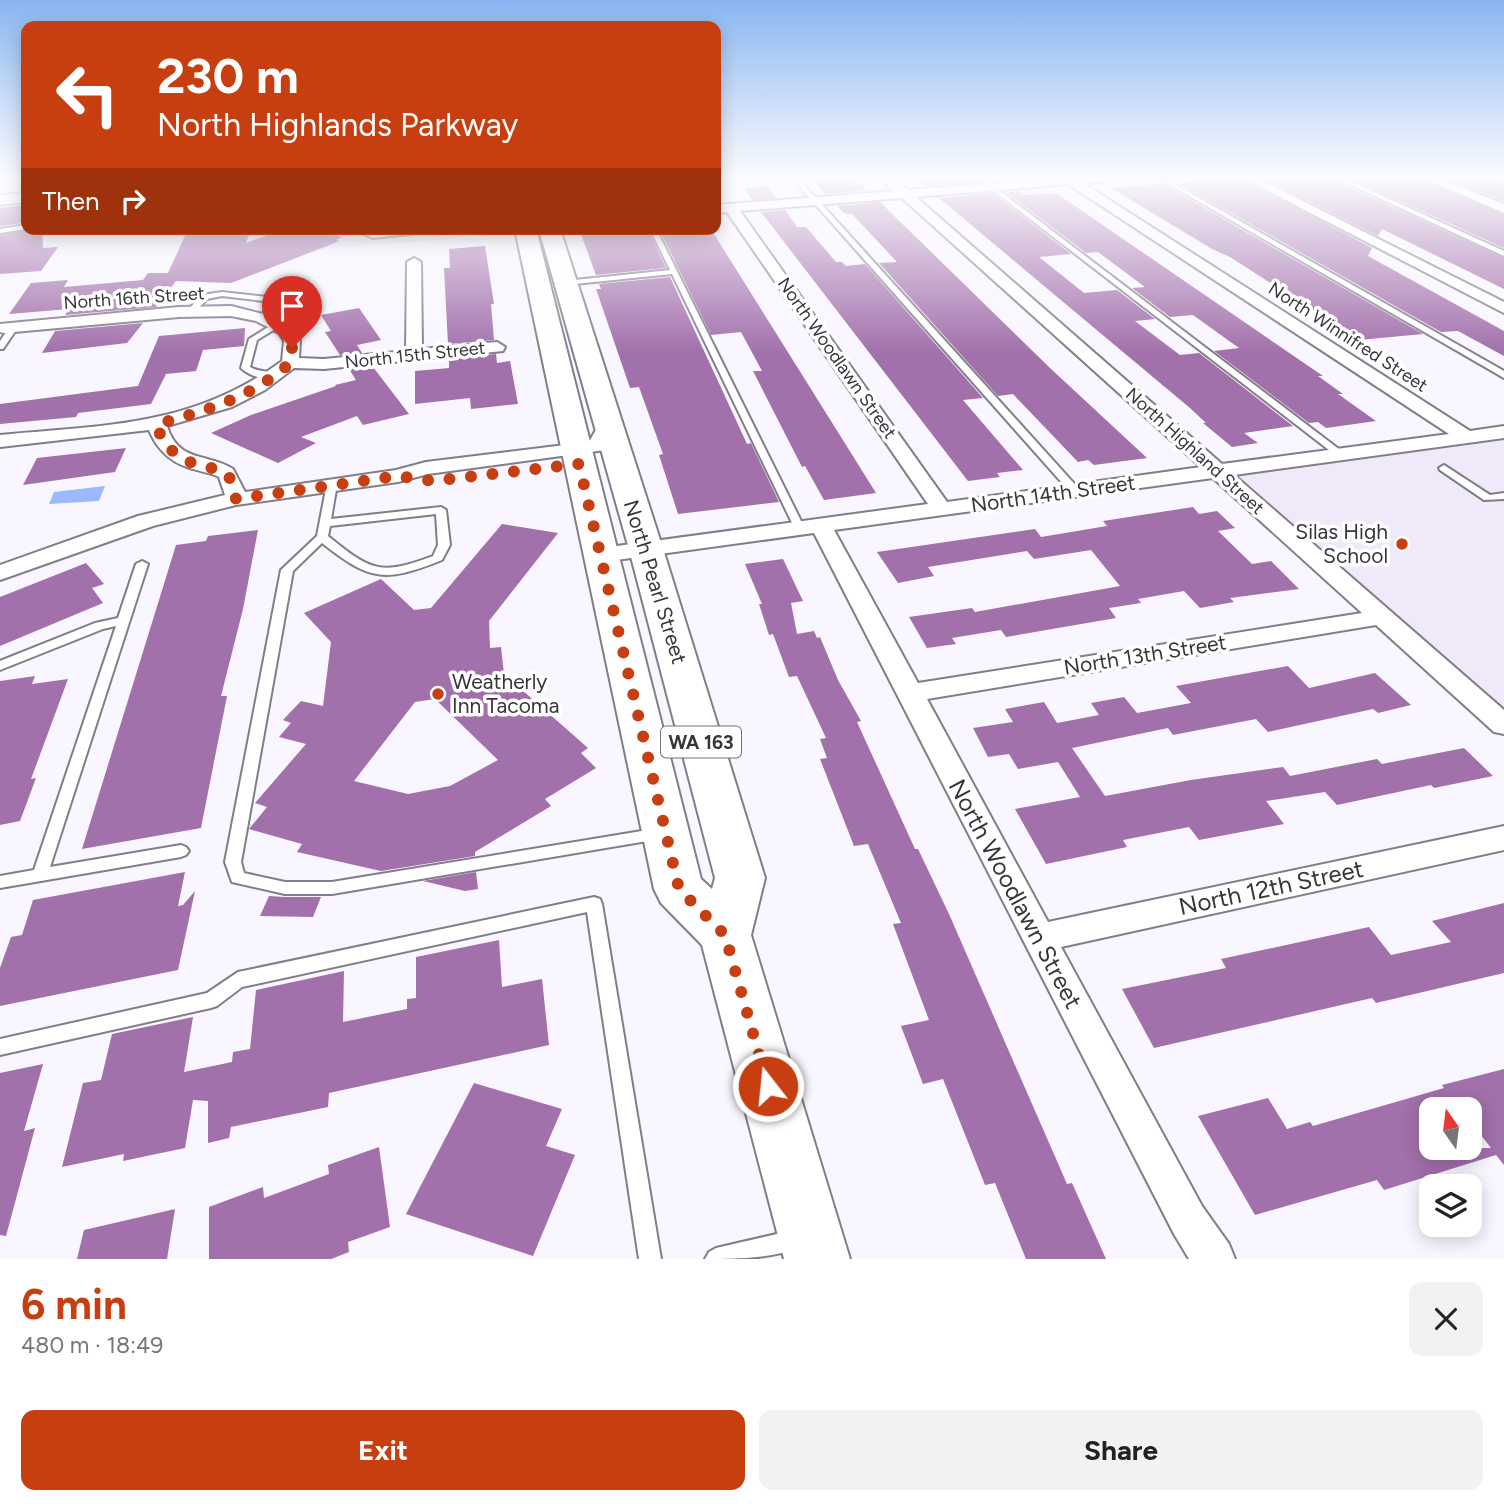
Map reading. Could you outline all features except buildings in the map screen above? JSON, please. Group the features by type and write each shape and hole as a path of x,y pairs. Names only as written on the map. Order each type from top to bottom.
{"main road":[{"name":"North Pearl Street","path":"527,237 679,889 725,935 813,1248"},
{"name":"North Pearl Street","path":"551,237 609,423 740,877 725,935"}],"street":[{"name":"North Woodlawn Street","path":"744,237 942,509"},
{"name":"North Highland Street","path":"952,237 1504,725"},
{"name":"North Winnifred Street","path":"1158,237 1468,437"},
{"path":"1365,237 1504,308"},
{"path":"414,262 414,355"},
{"name":"North 16th Street","path":"9,327 191,311 231,311 268,322"},
{"path":"1,443 157,424 225,403 258,388 290,363 292,341 285,330 268,322"},
{"name":"North 15th Street","path":"290,363 324,364 497,347"},
{"path":"0,573 112,532 236,499 398,476 433,481 577,457 598,446 609,423"},
{"path":"157,424 163,442 171,450 200,466 223,470 229,476 236,499"},
{"name":"North 14th Street","path":"602,555 1504,432"},
{"path":"577,457 608,464 627,490"},
{"path":"200,466 197,472 211,505"},
{"name":"North Woodlawn Street","path":"810,527 909,693 1188,1220 1214,1259"},
{"name":"North 13th Street","path":"909,693 1382,617"},
{"name":"North 12th Street","path":"1037,938 1504,838"}],"lane":[{"path":"657,237 810,527"},
{"path":"849,237 1075,491"},
{"path":"1057,237 1341,455"},
{"path":"1265,237 1504,375"},
{"path":"1467,237 1504,254"},
{"path":"565,283 674,272"},
{"path":"191,311 205,297 222,294 285,301 253,339 245,368 255,374 276,376"},
{"path":"0,347 9,327"},
{"path":"1444,468 1488,498 1504,496"},
{"path":"332,484 324,530 287,570 233,862 238,878 285,888 332,888 666,833"},
{"path":"441,510 444,545 439,558 416,567 371,572 360,567 324,530 441,510"},
{"path":"40,875 142,564"},
{"path":"0,666 99,626 124,620"},
{"path":"0,882 181,851"},
{"path":"0,1047 211,1000 238,980 594,904 650,1259"},
{"path":"716,1259 813,1248"}],"shaded area":[{"path":"253,237 476,237 247,255"},
{"name":"Silas High School","path":"1504,432 1504,725 1218,471"}],"water":[{"path":"105,486 99,501 49,504 54,492"}],"place":[{"name":"Silas High School","path":"1402,544"},
{"name":"Weatherly Inn Tacoma","path":"438,694"}],"route":[{"path":"292,348 290,363 258,388 206,410 157,424 159,435 171,450 200,466 223,470 229,476 236,499 398,476 433,481 579,464 679,889 725,935 768,1086"}]}
